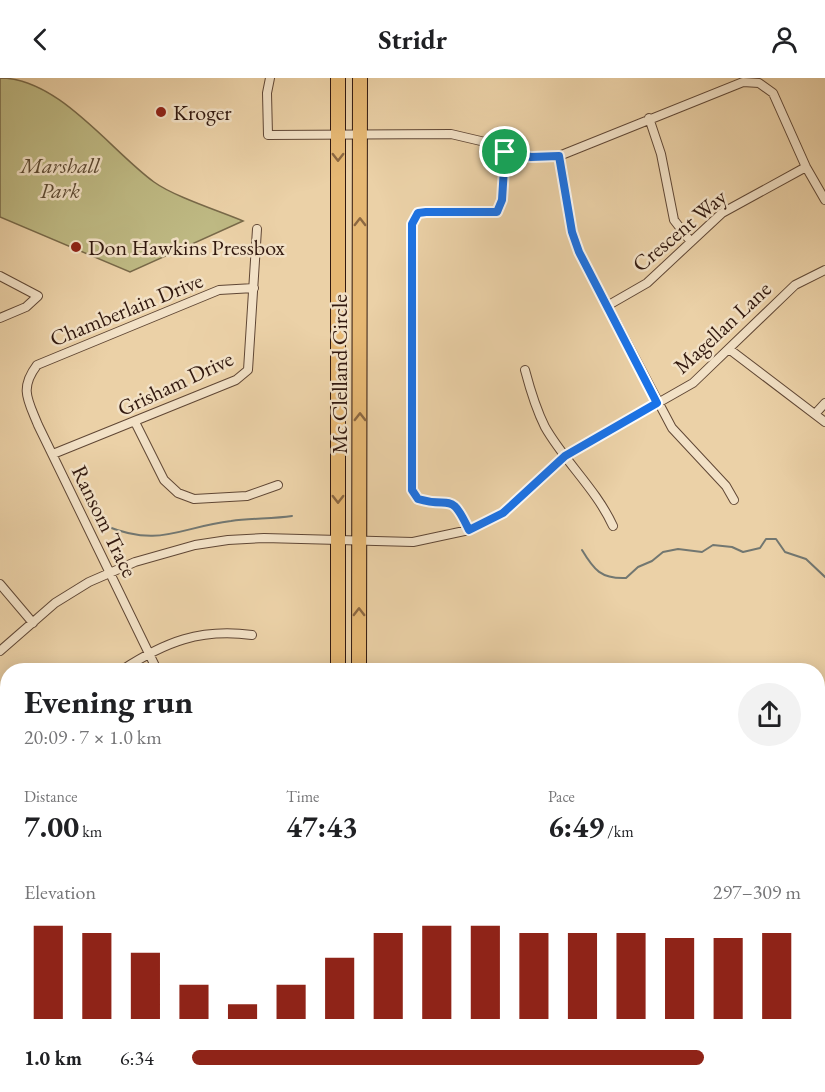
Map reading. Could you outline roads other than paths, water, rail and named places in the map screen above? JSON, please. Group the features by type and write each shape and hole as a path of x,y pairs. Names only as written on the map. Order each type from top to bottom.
{"highway":[{"name":"Mc Clelland Circle","path":"338,78 338,663"},
{"name":"Mc Clelland Circle","path":"359,663 360,78"}],"street":[{"path":"270,78 267,93 268,135 451,134 470,137 505,152 531,157 559,156 743,82 759,83 773,93 806,167 825,200"},
{"path":"649,118 661,154 674,220 691,242"},
{"path":"469,530 459,509 453,503 418,499 412,490 412,224 418,213 497,212 502,200 505,152"},
{"path":"559,156 572,232 579,252 672,428 726,486 734,500"},
{"name":"Crescent Way","path":"607,306 646,283 722,213 806,167"},
{"name":"Grisham Drive","path":"53,454 236,380 248,369 257,229"},
{"name":"Magellan Lane","path":"0,651 55,603 89,582 162,554 228,540 413,542 469,530 503,513 565,456 693,382 795,285 825,270"},
{"path":"0,276 38,296 26,307 0,318"},
{"name":"Chamberlain Drive","path":"26,386 27,377 37,365 219,290 254,288"},
{"path":"729,349 825,423"},
{"path":"525,370 531,394 545,426 604,508 613,526"},
{"name":"Ransom Trace","path":"26,386 26,396 154,663"},
{"path":"815,414 825,403"},
{"path":"135,422 164,480 178,494 194,499 247,495 278,485"},
{"path":"0,584 33,623"},
{"path":"134,663 149,654 202,633 223,631 252,635"}],"waterway":[{"path":"106,526 125,532 156,536 231,521 292,516"},
{"path":"582,550 599,572 610,577 626,578 638,567 652,561 663,552 678,549 702,552 713,545 732,547 743,552 760,548 766,539 776,539 785,552 806,559 825,577"}],"place":[{"name":"Kroger","path":"161,112"},
{"name":"Don Hawkins Pressbox","path":"76,247"}],"park label":[{"name":"Marshall Park","path":"60,178"}]}
